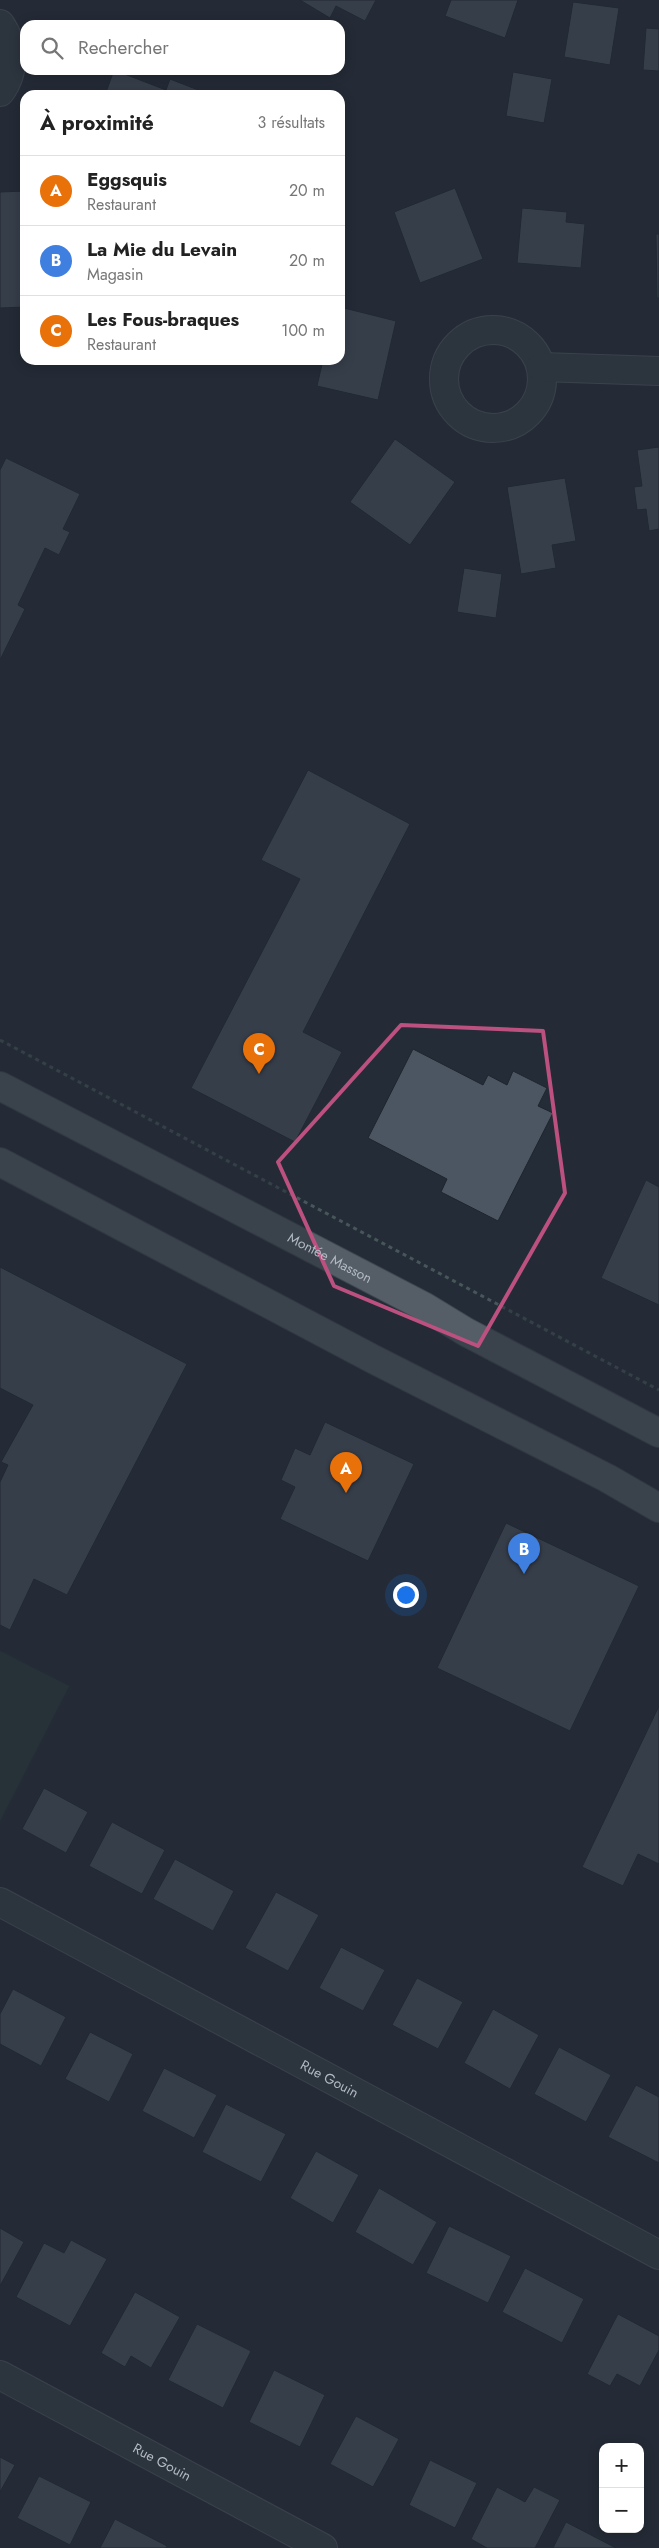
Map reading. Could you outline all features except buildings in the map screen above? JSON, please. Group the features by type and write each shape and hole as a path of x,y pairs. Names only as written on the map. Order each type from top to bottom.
{"main road":[{"name":"Montée Masson","path":"0,1086 424,1307 466,1332 659,1433"},
{"path":"0,1162 381,1363 607,1478 659,1508"}],"street":[{"path":"0,24 6,32 11,49 11,68 0,92"},
{"path":"541,368 659,371"},
{"name":"Rue Gouin","path":"0,1902 659,2255"},
{"name":"Rue Gouin","path":"0,2375 323,2548"}],"path":[{"path":"0,1040 659,1390"}],"highlighted area":[{"path":"401,1025 543,1031 565,1193 478,1346 334,1286 278,1162"}],"shaded area":[{"path":"0,1651 69,1686 0,1821"}],"place":[{"name":"Les Fous-braques","path":"259,1074"},
{"name":"Eggsquis","path":"346,1493"},
{"name":"La Mie du Levain","path":"524,1574"}]}
